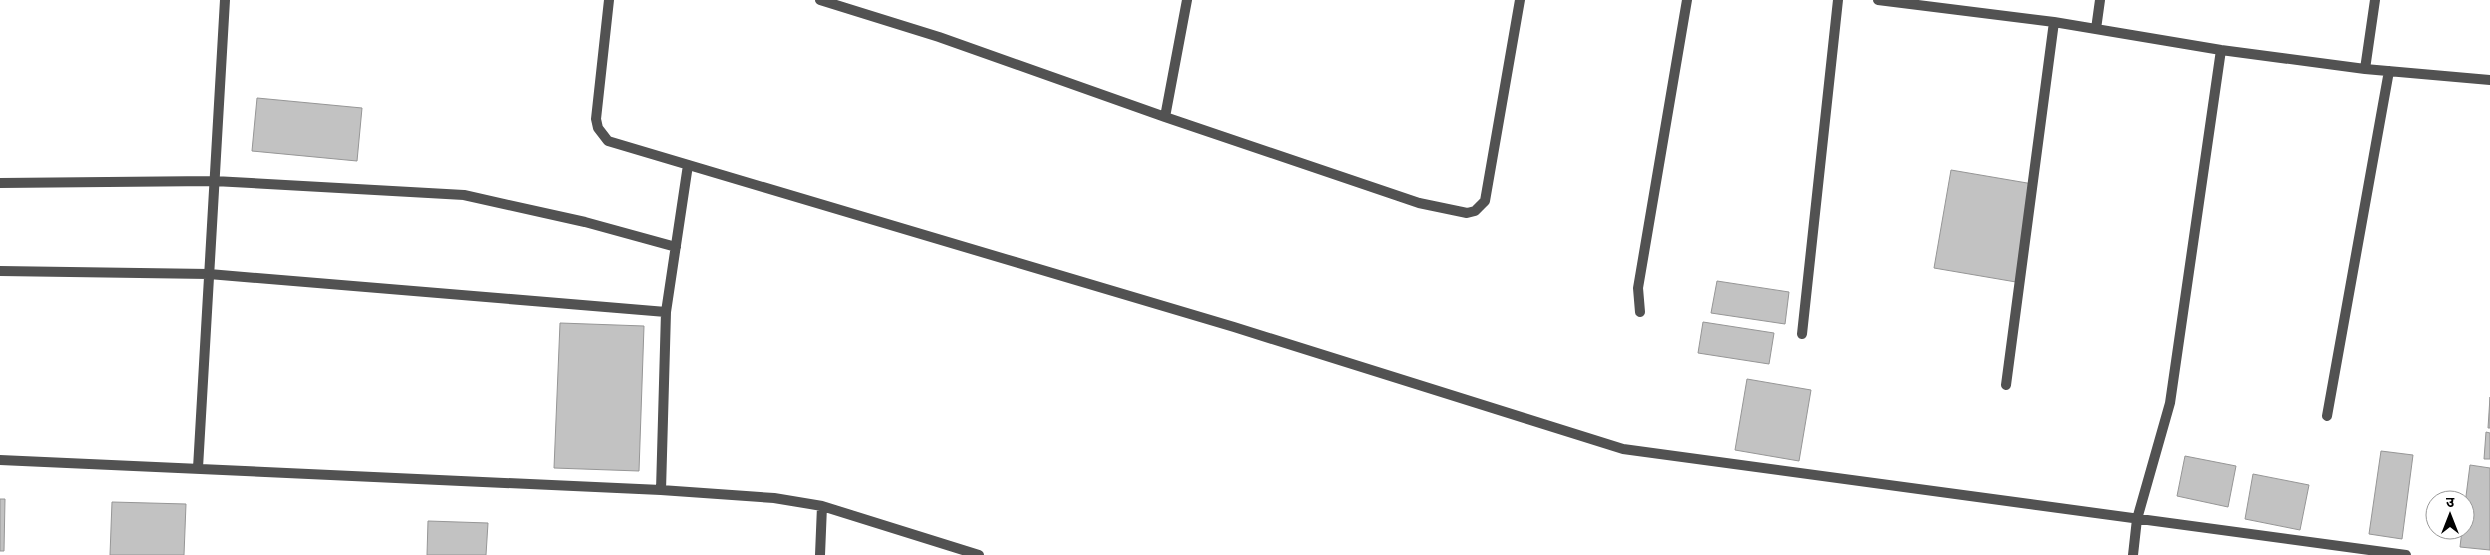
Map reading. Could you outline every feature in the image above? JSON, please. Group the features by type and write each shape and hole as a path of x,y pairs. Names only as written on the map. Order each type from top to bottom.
{"street":[{"path":"198,468 225,0"},
{"path":"609,0 597,106 598,128 608,141 1225,324 1623,449 2406,555"},
{"path":"820,0 939,36 1165,117 1419,203 1467,213 1476,211 1485,201 1520,0"},
{"path":"1165,117 1187,0"},
{"path":"1640,312 1638,288 1687,0"},
{"path":"1802,334 1838,0"},
{"path":"1878,0 2054,22 2221,50 2365,69 2490,80"},
{"path":"2096,29 2100,0"},
{"path":"2365,69 2375,0"},
{"path":"2006,385 2054,22"},
{"path":"2133,555 2137,520 2170,403 2221,50"},
{"path":"2327,416 2389,71"},
{"path":"661,490 666,312 688,165"},
{"path":"0,183 214,181 464,195 584,222 676,247"},
{"path":"0,271 209,274 666,312"},
{"path":"0,460 661,490 774,498 822,506 978,555"},
{"path":"820,555 822,506"}],"building":[{"path":"257,98 362,108 357,161 252,151"},
{"path":"1951,170 2033,184 2016,282 1934,268"},
{"path":"1717,281 1789,292 1785,324 1711,313"},
{"path":"1703,322 1774,333 1769,364 1698,353"},
{"path":"560,323 644,326 639,471 554,468"},
{"path":"1747,379 1811,390 1799,461 1735,450"},
{"path":"2490,397 2490,428 2488,428"},
{"path":"2486,432 2490,433 2490,459 2484,459"},
{"path":"2381,451 2413,455 2402,539 2369,534"},
{"path":"2185,456 2236,466 2228,507 2177,496"},
{"path":"2470,465 2490,468 2490,550 2460,547 2461,540 2475,540 2475,490 2467,490"},
{"path":"2253,474 2309,485 2300,530 2245,519"},
{"path":"0,499 5,499 4,551 0,551"},
{"path":"112,502 186,504 184,555 110,555"},
{"path":"428,521 488,523 486,555 427,555"}]}
